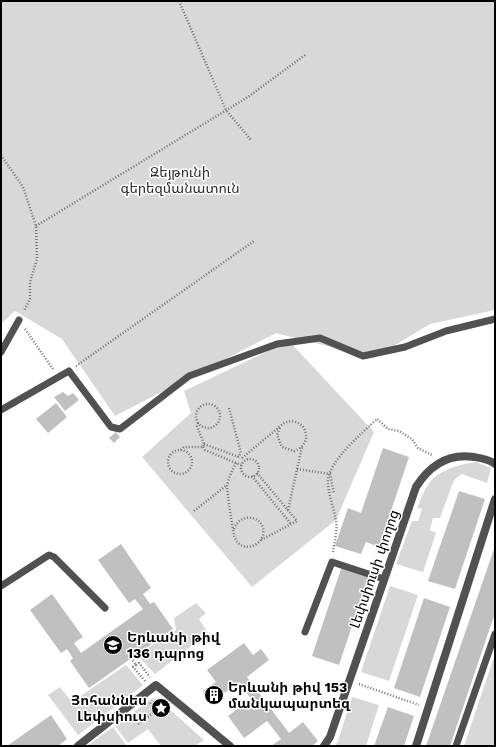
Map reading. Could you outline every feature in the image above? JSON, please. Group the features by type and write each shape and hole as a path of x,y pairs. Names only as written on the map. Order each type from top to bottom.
{"street":[{"name":"Լեփսիուսի փողոց","path":"324,746 330,737 416,487 424,475 441,460 457,456 470,456 483,458 495,464"},
{"path":"416,746 495,499"},
{"path":"78,746 154,687 225,745"}],"lane":[{"path":"1,410 69,371 110,427 120,429 189,376 277,344 320,338 363,356 405,347 446,330 495,319"},
{"path":"1,352 19,320"},
{"path":"1,586 49,555 54,558 104,608"},
{"path":"305,632 332,562 384,579"},
{"path":"456,746 495,634"}],"path":[{"path":"179,1 226,110 251,140"},
{"path":"36,226 248,97 306,55"},
{"path":"1,155 23,187 36,226 37,259 30,282 30,299 19,320 59,378"},
{"path":"69,371 254,241"},
{"path":"198,422 208,427 215,425 219,418 218,411 210,404 202,405 196,415 198,422 197,426 205,450 241,465"},
{"path":"229,408 241,453 240,457"},
{"path":"332,562 336,522 331,505 328,481 332,467 377,419 388,429 399,431 412,439 418,448 441,460"},
{"path":"240,457 284,423 293,421 305,428 307,438 302,447 288,510"},
{"path":"280,427 277,435 282,447 294,451 302,447"},
{"path":"182,450 191,456 193,464 189,472 178,474 171,470 169,459 174,452 182,450 184,447 204,446 240,457 245,460 251,459 256,462 258,467 257,473 297,521 249,547 240,545 234,538 227,485"},
{"path":"245,460 241,465 242,473 247,476 252,476 257,473"},
{"path":"194,511 227,485 236,462"},
{"path":"297,469 330,474"},
{"path":"330,474 334,494"},
{"path":"252,476 291,524"},
{"path":"234,529 236,524 243,518 252,518 257,520 262,528 262,537 260,541"},
{"path":"131,658 136,665"},
{"path":"136,665 139,663 154,687"},
{"path":"136,665 133,667 154,687"},
{"path":"357,683 428,708"},
{"path":"143,695 162,716"},
{"path":"138,724 157,710"}],"green space":[{"name":"Զեյթունի գերեզմանատուն","path":"1,1 495,1 495,310 430,324 374,358 276,333 115,416 62,339 15,311 1,324"},
{"path":"289,341 374,432 336,520 252,587 142,457 191,413 184,391"},
{"path":"476,462 491,468 487,483 462,474 455,479 440,518 433,518 430,530 436,533 423,572 396,564 412,521 418,521 422,509 417,508 424,491 430,482 445,471 457,466"},
{"path":"390,586 418,595 389,681 361,672"},
{"path":"196,603 206,613 199,619 208,633 155,674 137,655 176,630 174,618"},
{"path":"495,654 495,746 464,746"},
{"path":"126,665 143,685 78,735 48,695 60,687 72,702"},
{"path":"352,697 379,705 366,746 335,746 338,741"},
{"path":"151,699 158,699 204,740 195,746 161,746 148,729 128,743 115,726 133,713 144,725 134,712"},
{"path":"113,727 126,745 125,746 87,746"}],"building":[{"path":"63,392 68,396 73,393 79,400 65,411 54,397"},
{"path":"56,403 67,417 48,433 36,419"},
{"path":"116,432 120,437 114,443 109,438"},
{"path":"383,448 409,457 379,547 366,542 361,554 335,546 348,508 361,513"},
{"path":"459,491 485,499 455,589 428,581"},
{"path":"121,544 151,588 143,594 150,604 154,602 173,629 89,688 70,661 73,658 67,649 61,653 30,610 52,594 83,637 74,643 81,653 143,609 135,599 129,603 98,560"},
{"path":"495,546 495,613 450,746 426,746"},
{"path":"342,566 369,575 339,665 312,656"},
{"path":"424,598 450,607 420,697 394,688"},
{"name":"Երևանի թիվ 153 մանկապարտեզ","path":"244,643 253,655 261,649 269,660 247,677 289,733 303,722 318,741 312,746 271,746 281,739 267,721 244,738 228,716 251,699 239,682 212,702 203,691 216,682 207,670"},
{"path":"388,707 414,716 404,746 374,746"},
{"path":"51,715 67,739 58,746 7,746"}],"place":[{"name":"Երևանի թիվ 136 դպրոց","path":"113,645"},
{"name":"Երևանի թիվ 153 մանկապարտեզ","path":"214,695"},
{"name":"Յոհաննես Լեփսիուս","path":"161,708"}]}
